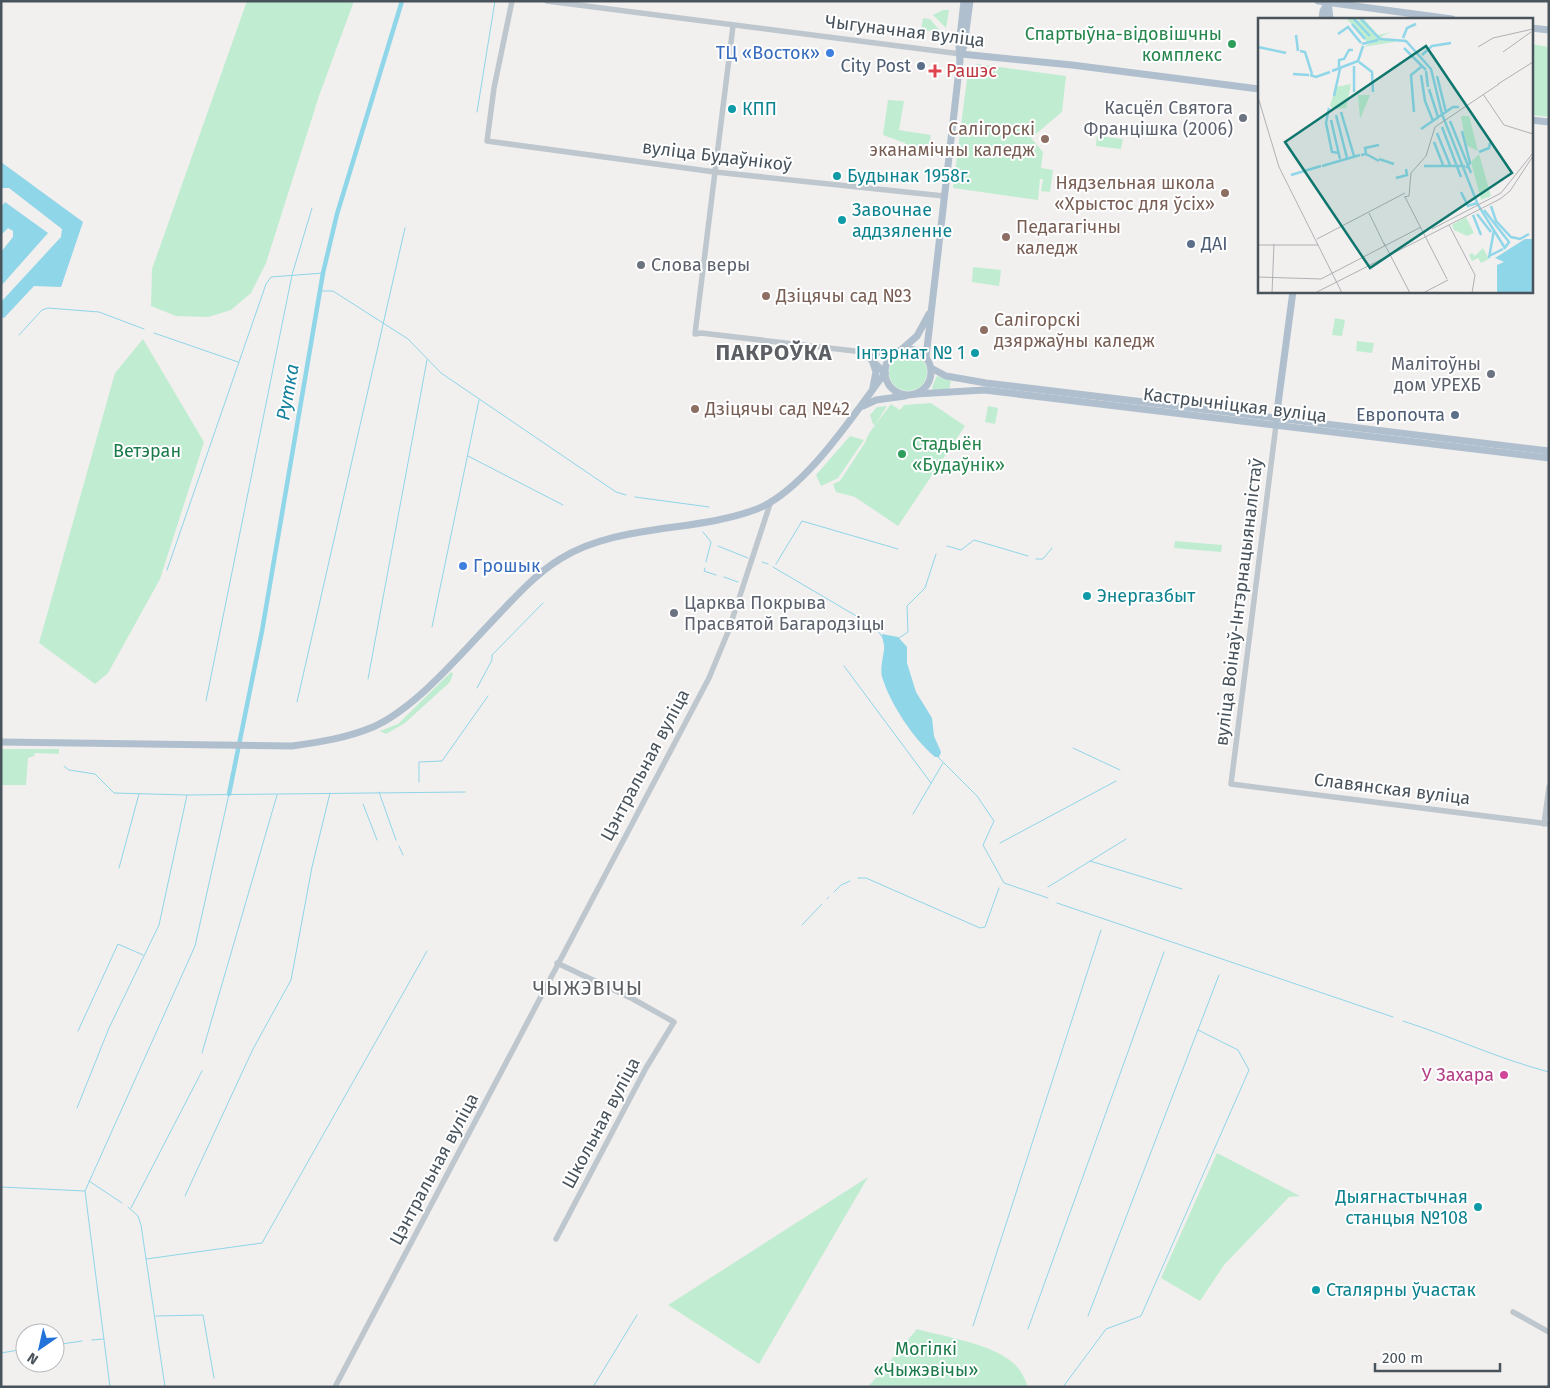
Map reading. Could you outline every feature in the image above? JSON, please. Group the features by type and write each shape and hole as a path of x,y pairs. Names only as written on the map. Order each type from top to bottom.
{"main road":[{"path":"961,54 959,46 964,1"},
{"path":"926,358 961,54 964,46 970,1"},
{"path":"1318,1 1445,18"},
{"path":"1322,18 1323,11 1328,2"},
{"path":"1328,2 1330,18"},
{"path":"1532,28 1549,30"},
{"name":"Чыгуначная вуліца","path":"961,54 1072,65 1258,89"},
{"path":"1532,120 1549,122"},
{"path":"1276,425 1293,292"},
{"path":"901,350 915,350 926,358 931,368 930,380 913,395 895,392 886,380 886,366 894,354 917,336 930,311"},
{"path":"863,352 894,354"},
{"path":"863,352 872,363 885,373"},
{"path":"872,363 876,372 873,388"},
{"name":"Кастрычніцкая вуліца","path":"931,368 946,376 986,382 1277,416 1549,451"},
{"path":"1,742 292,746 328,741 373,726 390,718 412,701 450,665 536,576 580,548 622,537 732,516 757,508 771,501 795,483 860,408 885,373"},
{"name":"Кастрычніцкая вуліца","path":"860,408 876,400 913,395 984,390 1549,458"}],"street":[{"name":"вуліца Будаўнікоў","path":"512,1 494,88 487,141 715,172 944,196"},
{"name":"Чыгуначная вуліца","path":"547,1 961,54"},
{"path":"733,26 695,334 701,333 863,352"},
{"name":"вуліца Воінаў-Інтэрнацыяналістаў","path":"1231,784 1276,425"},
{"name":"Цэнтральная вуліца","path":"335,1387 709,678 747,575 771,501"},
{"name":"Славянская вуліца","path":"1231,784 1546,824"},
{"path":"1546,824 1549,787"},
{"name":"Школьная вуліца","path":"556,1239 646,1068 674,1022 633,999 557,964"},
{"path":"1513,1312 1549,1332"}],"green space":[{"path":"247,1 354,1 319,96 266,263 251,293 231,310 208,317 176,316 151,306 152,269"},
{"path":"943,10 949,10 946,28 933,15"},
{"path":"923,18 930,19 941,32 921,30"},
{"path":"1532,44 1549,47 1549,117 1532,115"},
{"path":"977,64 1066,76 1062,112 1031,138 1043,152 1041,168 1053,170 1050,192 1041,191 1043,179 1040,179 1038,200 953,188 968,71"},
{"path":"888,100 904,101 899,130 931,135 928,154 905,151 905,143 883,135"},
{"path":"1097,136 1123,139 1121,149 1096,146"},
{"path":"973,267 1001,270 999,286 972,282"},
{"path":"1335,318 1345,320 1342,336 1332,335"},
{"name":"Ветэран","path":"143,339 204,442 160,579 108,673 95,684 39,643 115,373"},
{"path":"1357,341 1374,343 1372,353 1356,351"},
{"path":"908,353 915,354 921,359 926,365 926,379 921,385 915,390 908,391 901,390 895,385 890,379 889,372 890,365 895,359 901,354"},
{"path":"937,376 951,381 949,389 933,390 932,387"},
{"name":"Стадыён «Будаўнік»","path":"931,403 965,426 898,526 855,497 836,492 833,484 840,481 867,437 891,404 900,410 904,405"},
{"path":"887,406 875,425 873,424 870,415 877,407"},
{"path":"988,406 998,408 995,424 985,422"},
{"path":"850,436 864,440 838,478 821,486 816,475"},
{"path":"1175,541 1222,545 1221,552 1174,548"},
{"path":"1168,590 1190,593 1191,603 1161,597"},
{"path":"451,672 453,674 450,682 405,723 386,734 380,731 398,724"},
{"path":"1,749 59,749 59,754 35,753 34,756 28,758 26,785 1,785"},
{"path":"1217,1153 1300,1196 1289,1197 1224,1265 1200,1301 1161,1278"},
{"path":"868,1177 759,1364 668,1305"},
{"name":"Могілкі «Чыжэвічы»","path":"917,1329 966,1341 1002,1355 1017,1367 1028,1387 868,1387"}],"water":[{"path":"1,162 83,222 61,287 34,286 4,318 1,317 1,302 61,237 62,229 9,188 1,188"},
{"path":"5,202 48,233 1,286 1,252 13,237 13,231 8,228 1,235 1,207"},
{"path":"882,634 898,637 907,647 907,663 916,692 932,718 934,736 941,752 939,757 935,757 911,731 891,699 881,674 884,648"}],"waterway":[{"name":"Рутка","path":"229,794 262,631 323,273 337,214 402,1"},
{"path":"477,112 495,1"},
{"path":"206,701 292,275 312,208"},
{"path":"297,702 405,228"},
{"path":"167,570 266,284 271,277 323,273"},
{"path":"321,291 333,291 408,339 441,373 616,492 626,495"},
{"path":"19,335 42,310 48,308 99,312 144,329"},
{"path":"154,333 238,362"},
{"path":"368,679 427,360"},
{"path":"432,627 479,400"},
{"path":"468,456 563,505"},
{"path":"635,497 709,507"},
{"path":"776,564 802,521 898,549"},
{"path":"703,532 711,542 706,562"},
{"path":"947,546 961,550 974,540 1028,556"},
{"path":"718,546 748,558"},
{"path":"1036,559 1043,559 1052,548"},
{"path":"899,638 908,632 907,606 925,588 936,554"},
{"path":"762,562 768,564"},
{"path":"773,567 875,627 883,638"},
{"path":"705,568 704,571 716,575"},
{"path":"724,577 738,582"},
{"path":"477,688 492,660 492,655 543,603"},
{"path":"844,666 931,783"},
{"path":"419,782 419,762 442,761 488,696"},
{"path":"1073,748 1120,770"},
{"path":"938,757 977,796 994,821 983,845 1004,883 1048,898"},
{"path":"913,814 943,763"},
{"path":"64,766 69,770 95,774 114,793 187,795 465,792"},
{"path":"1000,843 1116,781"},
{"path":"379,792 396,840"},
{"path":"185,1196 253,1049 291,980 312,867 330,793"},
{"path":"119,868 139,794"},
{"path":"110,1387 85,1191 195,946 229,794"},
{"path":"77,1108 109,1028 159,925 187,795"},
{"path":"202,1053 277,795"},
{"path":"363,804 377,840"},
{"path":"1048,887 1126,839"},
{"path":"399,846 403,855"},
{"path":"1090,861 1182,889"},
{"path":"858,878 866,878 980,928 985,927 999,888"},
{"path":"834,892 841,885 850,881"},
{"path":"1057,903 1393,1017"},
{"path":"802,925 822,904"},
{"path":"973,1326 1101,930"},
{"path":"78,1031 118,944 143,955"},
{"path":"146,1259 262,1243 427,951"},
{"path":"1028,1329 1164,952"},
{"path":"1088,1316 1219,975"},
{"path":"1403,1021 1512,1061 1549,1072"},
{"path":"1063,1387 1106,1329 1141,1316 1249,1070 1238,1050 1198,1030"},
{"path":"131,1208 202,1071"},
{"path":"89,1181 122,1203"},
{"path":"1,1187 85,1191"},
{"path":"128,1207 138,1216 141,1225 165,1387"},
{"path":"156,1316 203,1315 214,1378"},
{"path":"593,1387 637,1315"},
{"path":"92,1340 104,1339"},
{"path":"65,1344 82,1341"},
{"path":"1,1353 15,1351"}],"place":[{"name":"Спартыўна-відовішчны комплекс","path":"1232,44"},
{"name":"ТЦ «Восток»","path":"830,53"},
{"name":"City Post","path":"921,66"},
{"name":"Рашэс","path":"935,71"},
{"name":"КПП","path":"732,109"},
{"name":"Касцёл Святога Францішка (2006)","path":"1243,118"},
{"name":"Салігорскі эканамічны каледж","path":"1045,139"},
{"name":"Будынак 1958г.","path":"837,176"},
{"name":"Нядзельная школа «Хрыстос для ўсіх»","path":"1225,193"},
{"name":"Завочнае аддзяленне","path":"842,220"},
{"name":"Педагагічны каледж","path":"1006,237"},
{"name":"ДАІ","path":"1191,244"},
{"name":"Слова веры","path":"641,265"},
{"name":"Дзіцячы сад №3","path":"766,296"},
{"name":"Салігорскі дзяржаўны каледж","path":"984,330"},
{"name":"Інтэрнат № 1","path":"975,353"},
{"name":"Малітоўны дом УРЕХБ","path":"1491,374"},
{"name":"Дзіцячы сад №42","path":"695,409"},
{"name":"Европочта","path":"1455,415"},
{"name":"Стадыён «Будаўнік»","path":"902,454"},
{"name":"Грошык","path":"463,566"},
{"name":"Энергазбыт","path":"1087,596"},
{"name":"Царква Покрыва Прасвятой Багародзіцы","path":"674,613"},
{"name":"У Захара","path":"1504,1075"},
{"name":"Дыягнастычная станцыя №108","path":"1478,1207"},
{"name":"Сталярны ўчастак","path":"1316,1290"}],"district":[{"name":"ПАКРОЎКА","path":"774,352"},
{"name":"ЧЫЖЭВІЧЫ","path":"588,988"}]}
